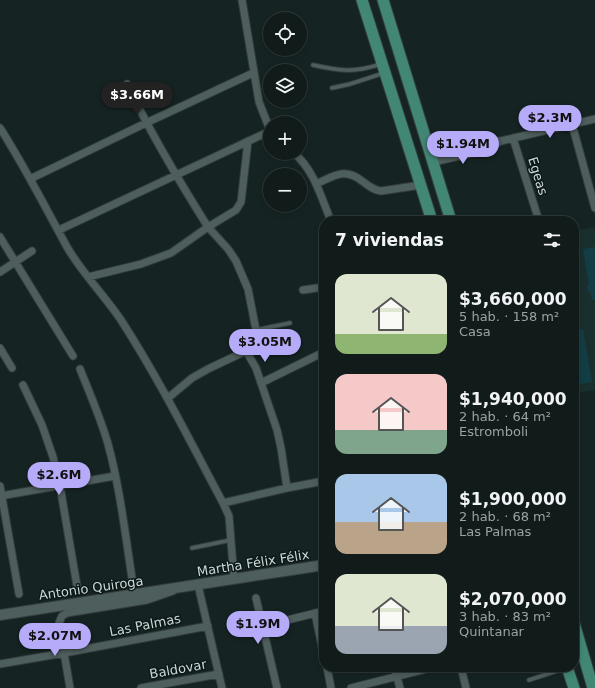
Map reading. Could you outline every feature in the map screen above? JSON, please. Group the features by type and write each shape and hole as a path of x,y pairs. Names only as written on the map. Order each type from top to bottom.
{"main road":[{"path":"362,0 430,216"},
{"path":"378,0 383,18 394,38"},
{"path":"383,0 449,216"},
{"path":"579,640 593,688"},
{"path":"569,672 574,688"}],"street":[{"path":"242,0 253,73 259,102 264,116"},
{"path":"30,179 253,73"},
{"path":"126,84 176,176 208,227 228,248 236,261 250,295 256,330 255,340 246,351 192,378 168,398"},
{"path":"431,158 478,141 501,141 595,119"},
{"path":"572,124 595,208"},
{"path":"0,128 59,230 67,248 121,320 168,398 230,516 234,579"},
{"path":"59,230 176,176 263,134"},
{"name":"Egeas","path":"514,138 537,216"},
{"path":"88,277 141,264 171,253 208,227 236,210 241,202 248,141"},
{"path":"478,141 481,151"},
{"path":"431,158 481,151 501,141"},
{"path":"303,160 316,184 329,216"},
{"path":"316,184 339,174 348,173 356,176 375,190 381,191 421,185"},
{"path":"0,237 73,356"},
{"path":"0,272 32,251"},
{"path":"303,290 319,288"},
{"path":"0,348 12,368"},
{"path":"246,351 254,363 262,383 281,448 287,488"},
{"path":"262,383 319,354"},
{"path":"80,369 108,444 115,476 132,578"},
{"path":"23,385 42,425 53,457 60,486 77,586"},
{"path":"1,496 115,476"},
{"path":"223,503 319,482"},
{"path":"0,486 19,594"},
{"name":"Martha Félix Félix","path":"186,587 319,565"},
{"path":"198,585 222,688"},
{"path":"70,688 59,623 62,616 67,613 147,600 186,587"},
{"name":"Antonio Quiroga","path":"0,615 186,587"},
{"path":"256,598 277,688"},
{"path":"263,626 319,612"},
{"path":"315,613 319,632"},
{"name":"Las Palmas","path":"0,664 208,626"},
{"path":"327,672 331,688"},
{"path":"396,672 400,688"},
{"path":"351,688 416,672"},
{"path":"462,672 466,688"},
{"name":"Baldovar","path":"141,688 172,685 219,674"}],"lane":[{"path":"313,65 338,70 353,71 368,68 384,68"},
{"path":"332,88 350,84 384,68"},
{"path":"256,330 290,323"},
{"path":"192,548 231,540"},
{"path":"529,680 552,672"}],"shaded area":[{"path":"595,227 595,390 579,392 579,230"}],"building":[{"path":"595,247 595,300 592,300 590,291 588,291 587,285 589,285 583,249"},
{"path":"583,329 592,382 580,384 579,379 579,330"}]}
